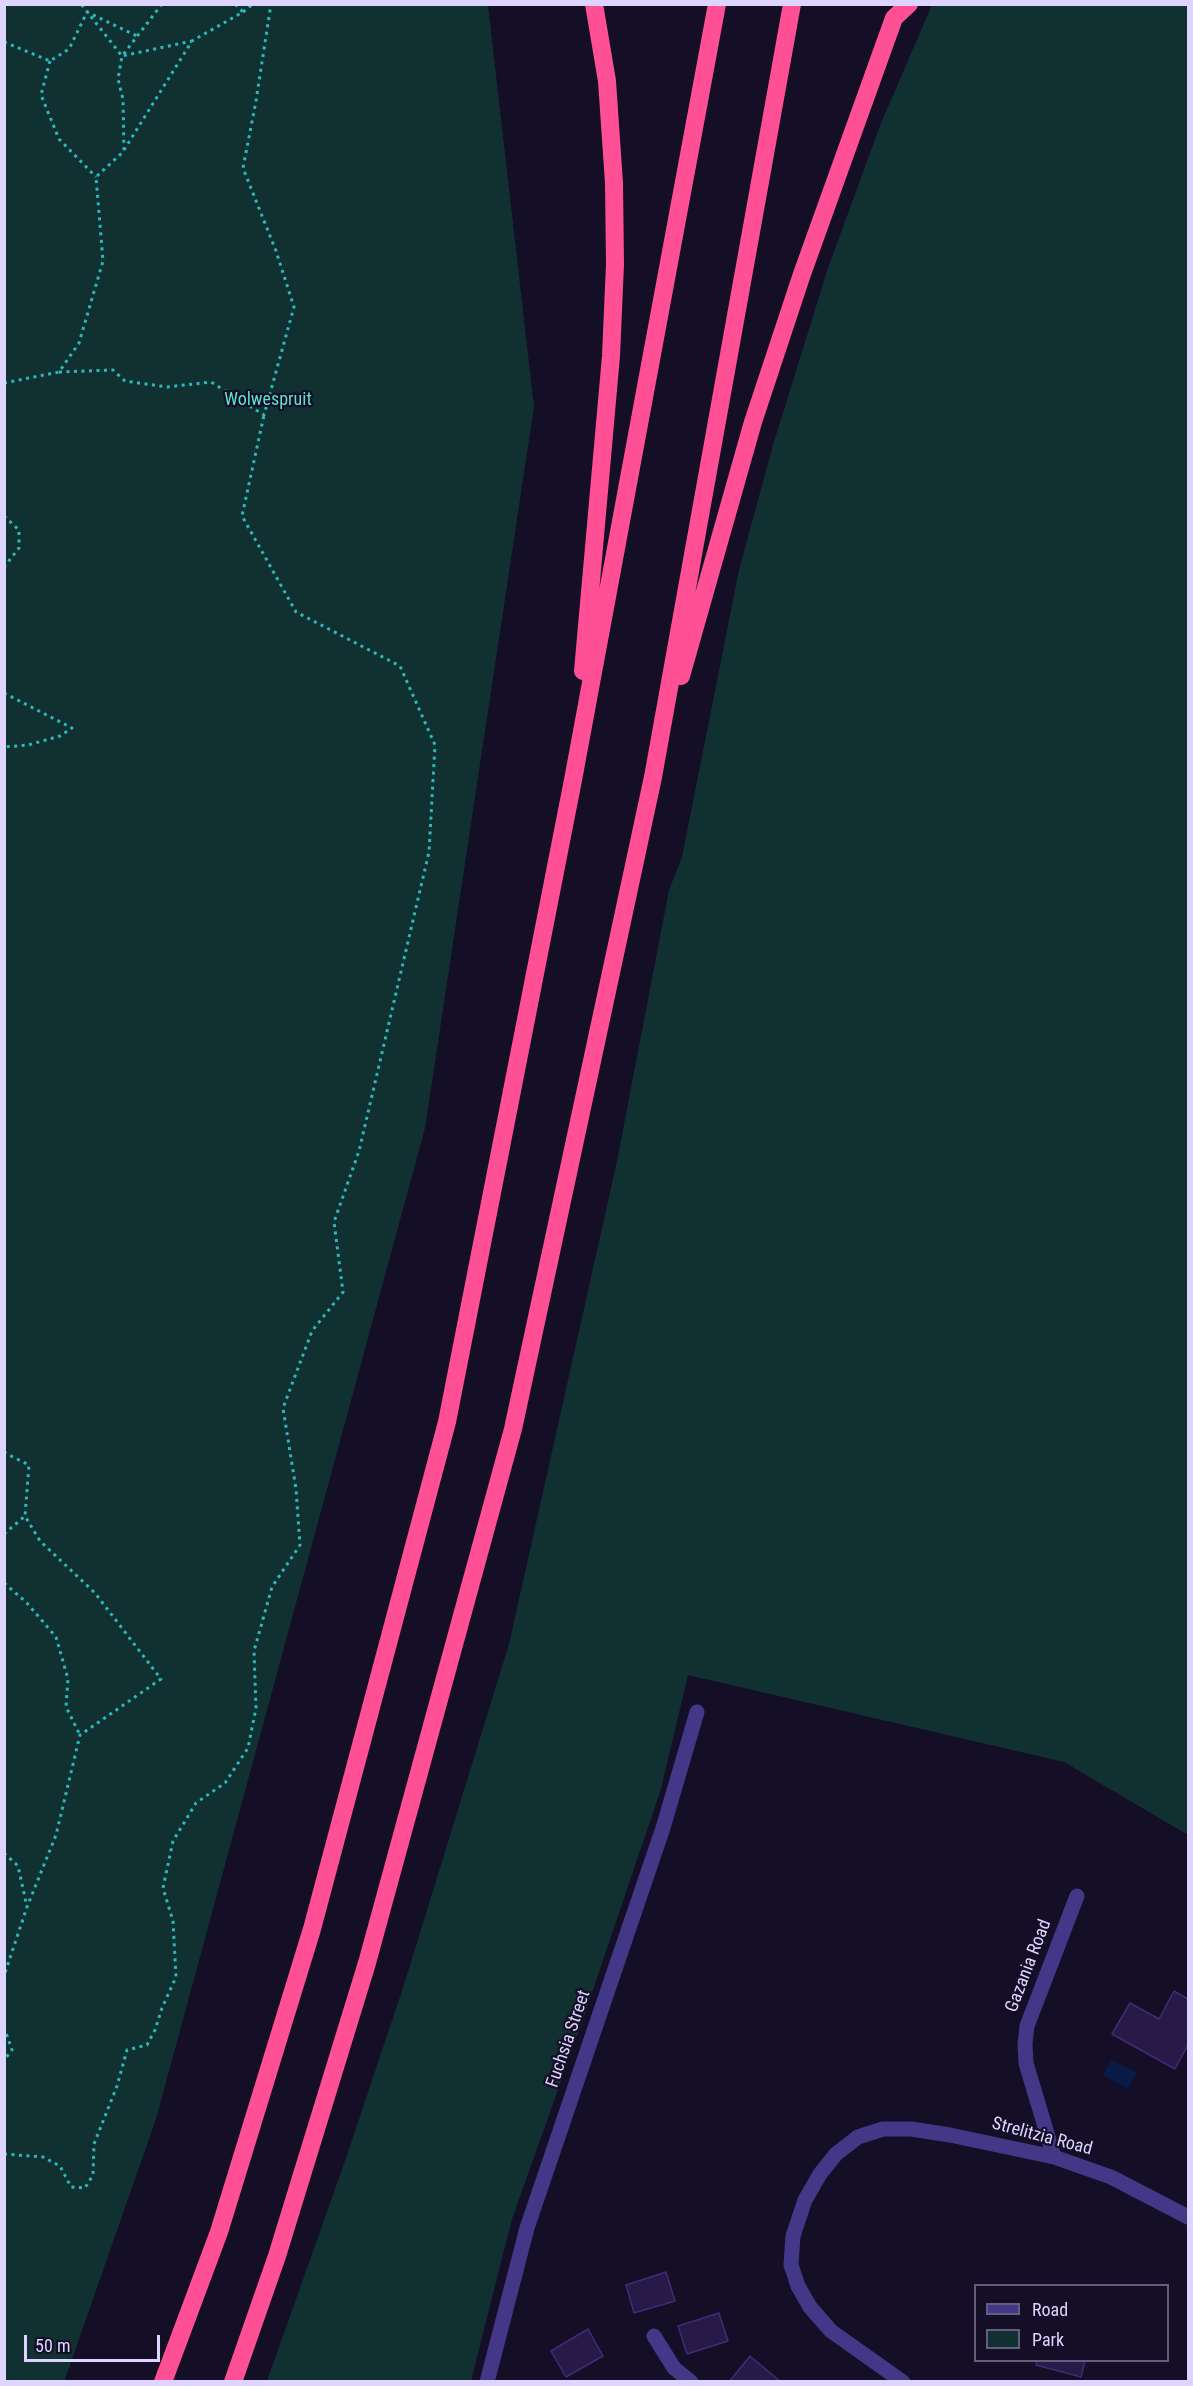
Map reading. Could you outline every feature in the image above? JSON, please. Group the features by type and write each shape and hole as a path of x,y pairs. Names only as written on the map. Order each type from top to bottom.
{"highway":[{"path":"573,780 611,356 615,264 614,183 607,81 594,4"},
{"path":"163,2382 219,2232 308,1940 447,1422 573,780 717,4"},
{"path":"233,2382 277,2256 367,1963 513,1429 653,777 792,4"},
{"path":"653,777 753,422 802,274 896,11 909,4"}],"street":[{"name":"Fuchsia Street","path":"487,2382 527,2228 663,1827 697,1712"},
{"name":"Gazania Road","path":"1054,2157 1026,2063 1025,2044 1027,2026 1077,1896"},
{"name":"Strelitzia Road","path":"903,2382 831,2331 810,2307 798,2286 791,2265 793,2236 805,2200 820,2174 836,2154 858,2137 883,2129 911,2129 1054,2157 1112,2178 1188,2217"},
{"path":"654,2336 674,2368 691,2382"}],"path":[{"path":"81,4 122,56"},
{"path":"124,151 123,99 118,79 122,56 162,4"},
{"path":"235,4 243,12"},
{"path":"122,56 192,41 253,4"},
{"path":"4,2154 43,2157 60,2166 71,2187 84,2188 93,2175 94,2144 117,2086 127,2050 147,2045 176,1977 173,1921 163,1888 173,1841 196,1803 225,1783 248,1748 256,1708 254,1651 272,1587 300,1545 296,1489 283,1408 312,1331 343,1292 334,1222 359,1151 429,852 435,745 400,666 296,612 242,516 264,415 294,308 276,251 243,168 271,4"},
{"path":"87,12 137,36"},
{"path":"59,372 78,343 104,261 96,177 59,140 41,95 50,61 69,49 87,12"},
{"path":"96,177 124,151 192,41"},
{"path":"4,42 50,61"},
{"path":"4,383 59,372 113,370 125,381 167,387 211,382 264,415"},
{"path":"4,516 19,530 19,548 4,567"},
{"path":"4,693 72,728 60,736 28,745 4,747"},
{"path":"4,1444 4,1459"},
{"path":"5,1453 29,1465 25,1516 40,1540 95,1593 161,1679 80,1735"},
{"path":"4,1534 25,1516"},
{"path":"4,1583 26,1602 56,1637 68,1679 66,1707 80,1735 56,1835 27,1907 4,1976"},
{"path":"4,1853 18,1866 27,1907"},
{"path":"4,2027 12,2050 4,2060"}],"green space":[{"name":"Wolwespruit","path":"5,4 488,5 534,407 425,1128 156,2119 64,2382 4,2381"},
{"path":"932,5 1188,5 1188,1835 1064,1762 688,1675 661,1789 512,2219 471,2381 267,2381 403,1988 509,1644 617,1161 669,890 682,857 739,570 773,445 828,268 881,123"}],"water":[{"path":"1111,2060 1137,2073 1128,2089 1103,2075"}],"building":[{"path":"1174,1991 1188,1999 1188,2045 1175,2069 1112,2034 1130,2003 1159,2019"},
{"path":"666,2272 675,2301 634,2313 626,2285"},
{"path":"719,2313 728,2341 687,2354 678,2326"},
{"path":"588,2329 603,2356 566,2377 551,2351"},
{"path":"750,2356 781,2382 729,2382"},
{"path":"1036,2362 1085,2362 1081,2377 1036,2365"}]}
